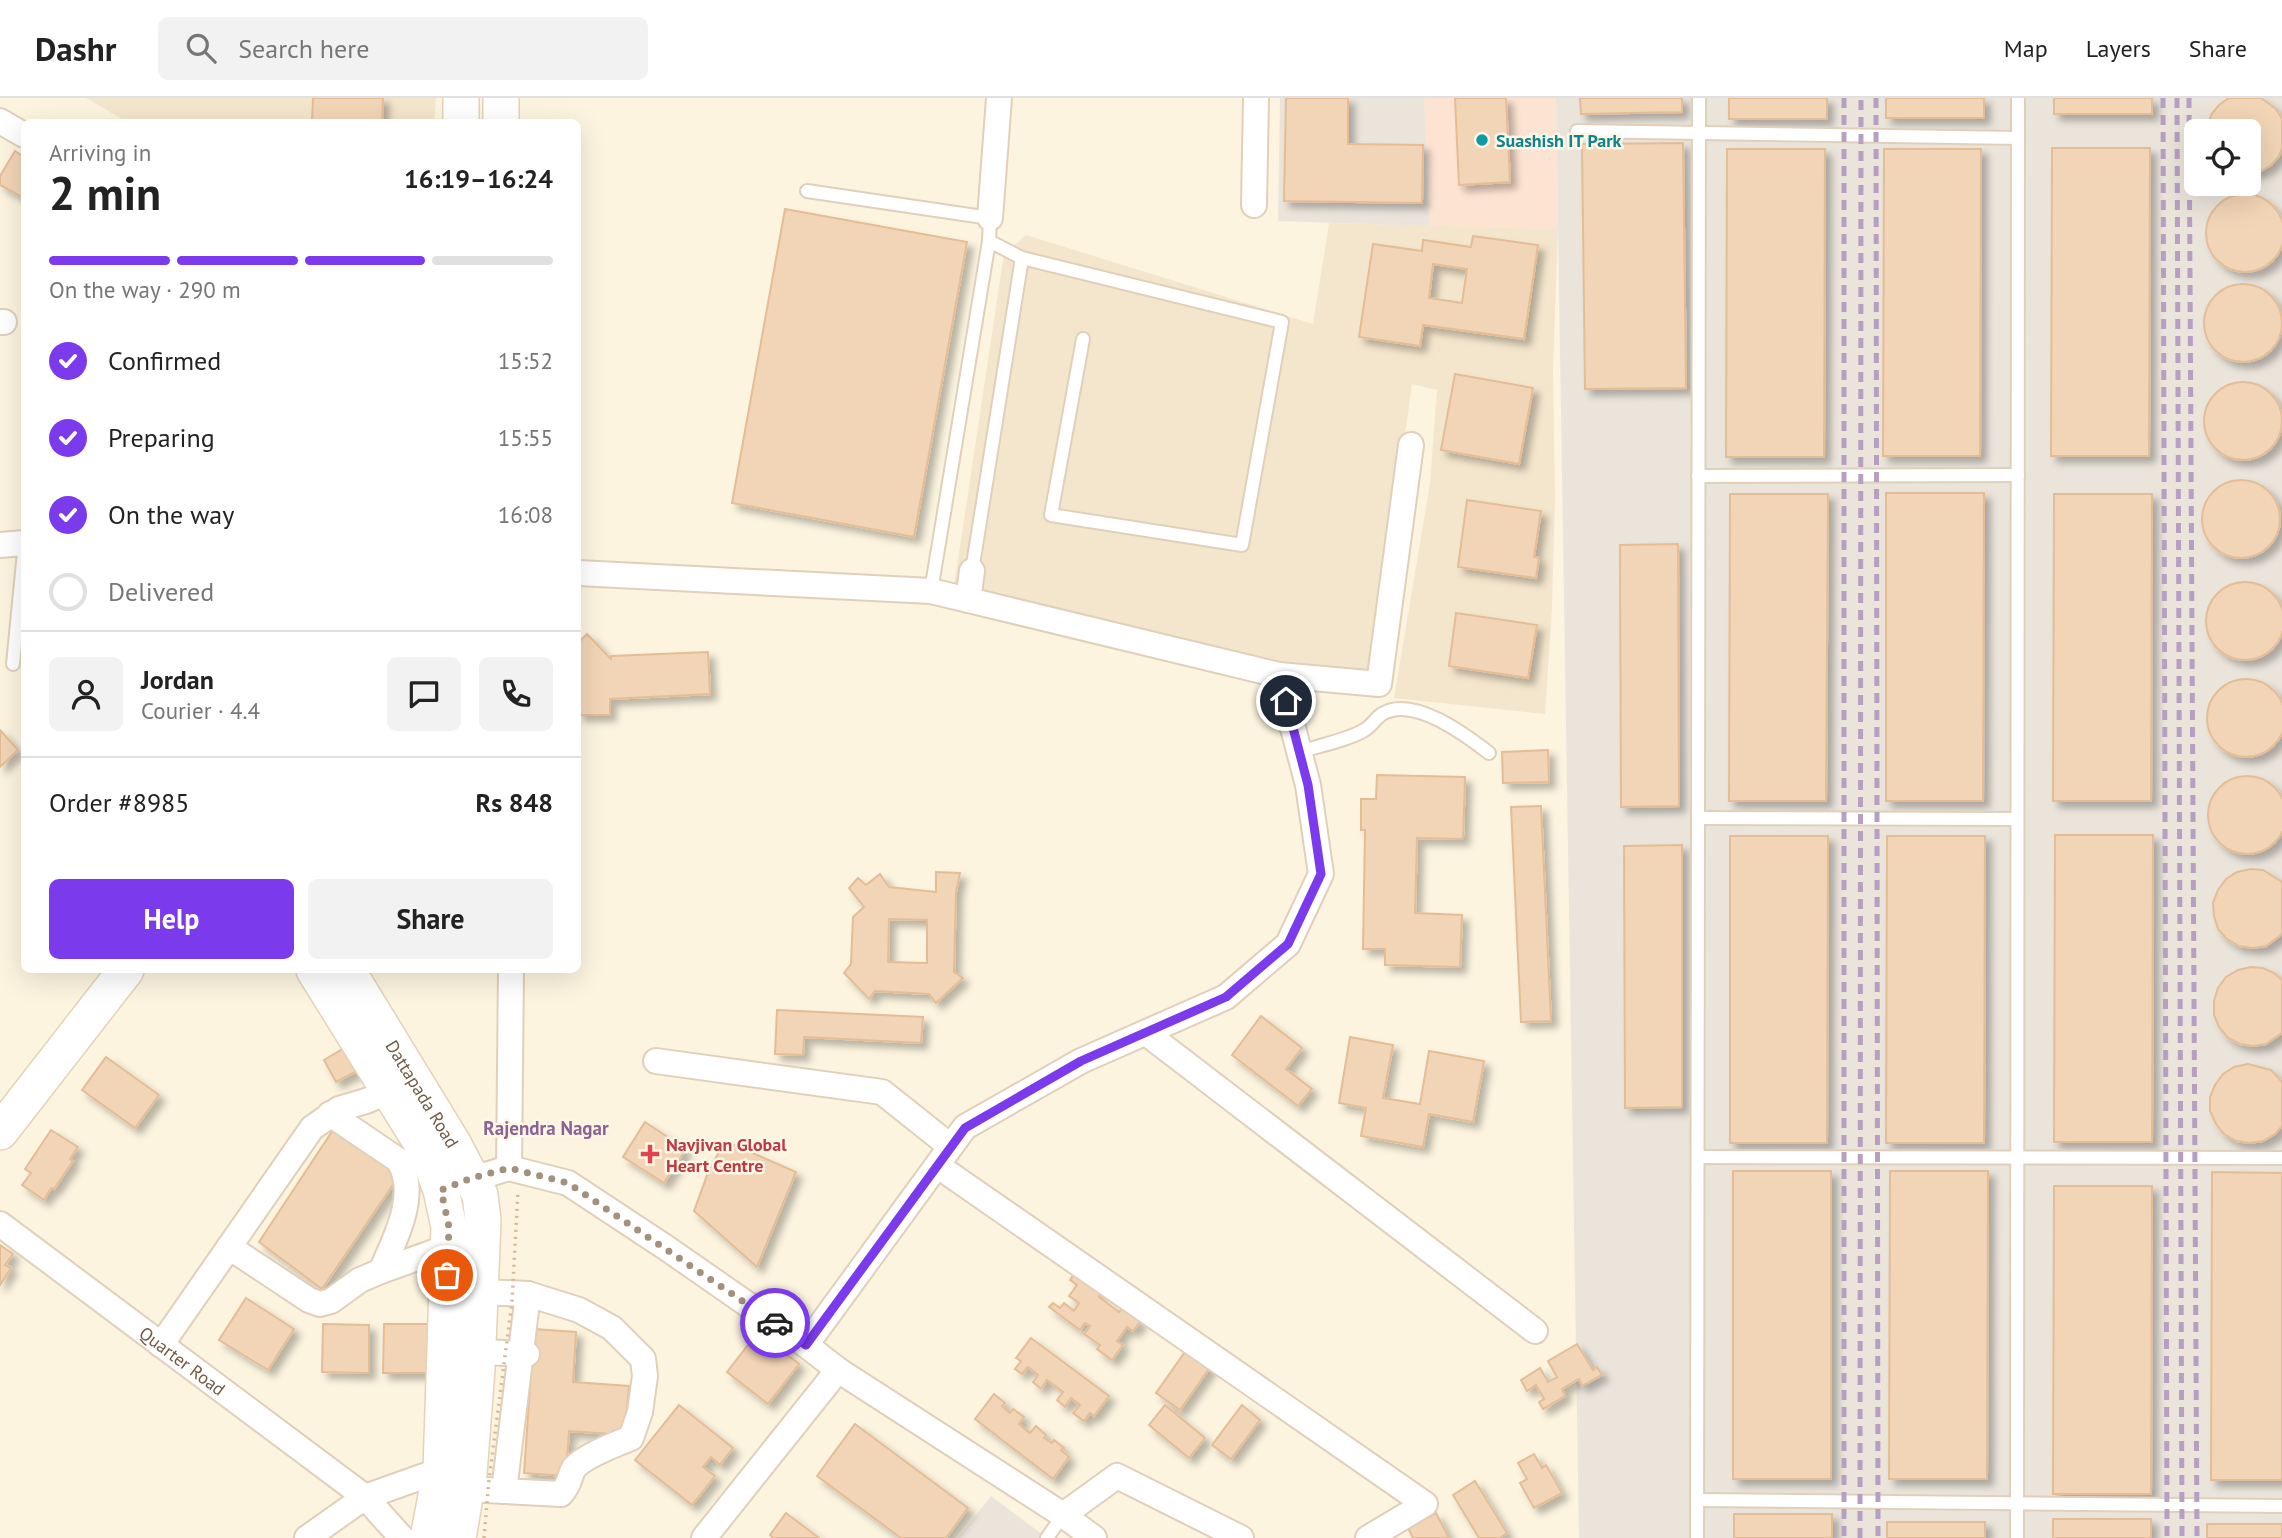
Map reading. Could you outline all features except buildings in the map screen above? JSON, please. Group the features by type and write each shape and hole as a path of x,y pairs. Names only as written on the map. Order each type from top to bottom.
{"main road":[{"path":"461,98 461,119"},
{"path":"501,98 501,119"},
{"path":"0,1132 125,973"},
{"path":"316,973 402,1086 440,1168 449,1237 458,1538"},
{"name":"Dattapada Road","path":"348,973 402,1086"},
{"path":"428,1538 458,1478 472,1435 482,1292 483,1220 480,1195 440,1168"}],"street":[{"path":"990,230 999,98"},
{"path":"1254,205 1256,98"},
{"path":"0,121 21,133"},
{"path":"581,573 930,591 1279,675 1379,684 1411,445"},
{"path":"0,545 21,543"},
{"path":"968,600 972,571"},
{"path":"806,1345 965,1128 1081,1061 1226,997 1288,944 1321,874 1308,785 1279,675"},
{"path":"511,973 514,1179"},
{"path":"1146,1033 1535,1331"},
{"path":"656,1061 882,1093 944,1156 1425,1504 1368,1538"},
{"path":"161,1345 229,1247 316,1138 330,1114 402,1086"},
{"path":"330,1114 398,1160 514,1179 568,1183 665,1247 838,1370 1063,1515 1094,1538"},
{"path":"381,1271 399,1231 404,1207 440,1168"},
{"name":"Quarter Road","path":"0,1224 365,1497 394,1534"},
{"path":"229,1247 309,1300 320,1304 331,1301 360,1280 449,1237"},
{"path":"307,1538 365,1497 458,1478 505,1491 561,1494 569,1485 574,1468 631,1438 640,1412 645,1376 643,1359 612,1328 579,1310 528,1294 482,1292"},
{"path":"505,1491 516,1437 528,1294"},
{"path":"478,1352 524,1354"},
{"path":"704,1538 838,1370"},
{"path":"472,1435 516,1437"},
{"path":"1063,1515 1117,1476 1241,1538"}],"lane":[{"path":"1697,1538 1699,98"},
{"path":"2017,1538 2018,98"},
{"path":"1577,131 2018,138"},
{"path":"807,191 990,230 1022,258 1282,322 1242,545 1051,514 1083,339"},
{"path":"930,591 990,230"},
{"path":"972,571 1022,258"},
{"path":"1698,476 2018,475"},
{"path":"13,664 21,583"},
{"path":"1300,752 1366,730 1383,713 1401,709 1422,713 1446,723 1489,753"},
{"path":"1698,818 2017,818"},
{"path":"1698,1157 2282,1158"},
{"path":"1697,1500 2282,1506"},
{"path":"1047,1538 1063,1515"}],"path":[{"path":"484,1538 512,1302 514,1179"}],"shaded area":[{"path":"86,98 436,98 434,119 122,119"},
{"path":"1280,98 1424,98 1430,226 1278,221"},
{"name":"Suashish IT Park","path":"1424,98 1556,98 1558,229 1430,226"},
{"path":"1556,98 2282,98 2282,1538 1579,1538"},
{"path":"1329,223 1558,229 1553,370 1555,499 1545,714 1394,698 1430,483 1437,390 1412,384 1373,670 1319,672 954,586 1004,254 1026,235 1313,324"},
{"path":"991,1496 1047,1538 958,1538"}],"railway":[{"path":"1844,98 1844,1538"},
{"path":"1860,1538 1861,98"},
{"path":"1876,98 1878,1538"},
{"path":"2163,98 2167,1538"},
{"path":"2177,98 2182,1538"},
{"path":"2189,98 2197,1538"}],"way so far":[{"path":"447,1275 449,1227 441,1190 509,1168 568,1183 775,1323"}],"place":[{"name":"Suashish IT Park","path":"1482,140"},
{"name":"Navjivan Global Heart Centre","path":"650,1154"}],"district":[{"name":"Rajendra Nagar","path":"546,1128"}],"route":[{"path":"775,1323 806,1345 965,1128 1081,1061 1226,997 1288,944 1321,874 1308,785 1286,701"}]}
